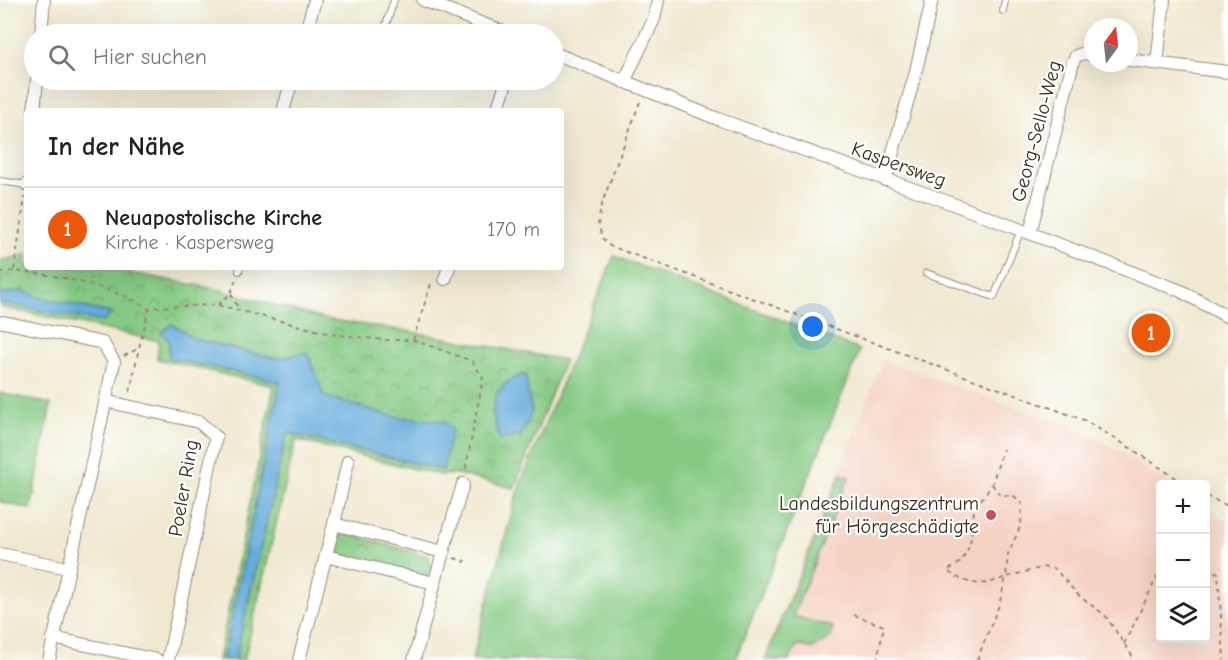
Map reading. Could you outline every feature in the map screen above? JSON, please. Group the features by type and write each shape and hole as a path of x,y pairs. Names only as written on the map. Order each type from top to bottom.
{"street":[{"path":"42,24 44,0"},
{"path":"308,24 315,0"},
{"path":"423,0 483,24"},
{"path":"624,82 654,19 658,0"},
{"path":"885,180 915,75 932,0"},
{"path":"1157,63 1164,0"},
{"name":"Georg-Sello-Weg","path":"1025,231 1073,62 1076,56 1084,53"},
{"name":"Kaspersweg","path":"564,57 644,91 1181,291 1228,317"},
{"path":"1138,61 1228,72"},
{"path":"34,108 36,90"},
{"path":"284,108 289,90"},
{"path":"498,108 504,90"},
{"path":"3,322 103,343 114,362 49,660"},
{"name":"Poeler Ring","path":"105,401 199,422 216,437 168,660"},
{"path":"299,660 348,461"},
{"path":"414,660 463,484"},
{"path":"334,524 443,552"},
{"path":"0,554 68,568"},
{"path":"326,556 434,583"},
{"path":"53,638 157,660"}],"lane":[{"path":"386,24 394,0"},
{"path":"1003,11 1005,0"},
{"path":"0,181 24,185"},
{"path":"926,273 994,297 1025,231"}],"path":[{"path":"644,91 602,203 598,222 602,238 610,246 1084,420 1179,480"},
{"path":"14,270 24,205"},
{"path":"0,272 14,270 63,278 113,292 141,303 149,309"},
{"path":"218,305 231,293 239,270"},
{"path":"413,340 431,284 447,273"},
{"path":"231,293 239,310"},
{"path":"149,309 218,305 331,334 386,340 413,340 471,361 483,378 463,484"},
{"path":"127,406 149,309"},
{"path":"114,362 140,348"},
{"path":"1003,449 992,484 975,510 970,544 961,562 947,571 964,582 988,584 1044,567 1055,568 1080,597 1105,615 1135,660"},
{"path":"977,660 999,605 1006,577 1008,554 1021,525 1022,504 1014,496 1000,495 992,484"},
{"path":"1210,498 1228,506"},
{"path":"1210,570 1218,573 1224,660"},
{"path":"1124,645 1156,582"},
{"path":"854,615 884,626 877,660"}],"shaded area":[{"name":"Landesbildungszentrum für Hörgeschädigte","path":"883,360 1073,427 1127,455 1165,480 1156,480 1156,642 1210,642 1210,512 1228,523 1228,660 763,660"}],"green space":[{"path":"24,255 24,270 115,270 217,289 324,319 407,331 565,360 514,488 457,474 440,475 296,440 244,660 218,660 274,386 157,359 159,341 0,307 0,261"},
{"path":"614,256 860,350 735,660 472,660 518,490"},
{"path":"0,393 51,404 31,509 0,502"},
{"path":"841,474 849,477 793,616 833,627 830,637 813,649 797,645 790,660 765,660"},
{"path":"340,532 429,556 432,568 428,577 333,553 336,536"}],"water":[{"path":"22,291 42,298 111,313 103,322 0,303 0,294"},
{"path":"172,324 195,339 277,359 307,352 324,396 391,416 443,421 452,429 443,470 287,433 235,660 223,660 280,382 169,358 169,341 161,332"},
{"path":"525,374 532,412 521,436 500,440 494,419 495,400 505,384"}],"place":[{"name":"Neuapostolische Kirche","path":"1151,333"},
{"name":"Landesbildungszentrum für Hörgeschädigte","path":"991,515"}]}
